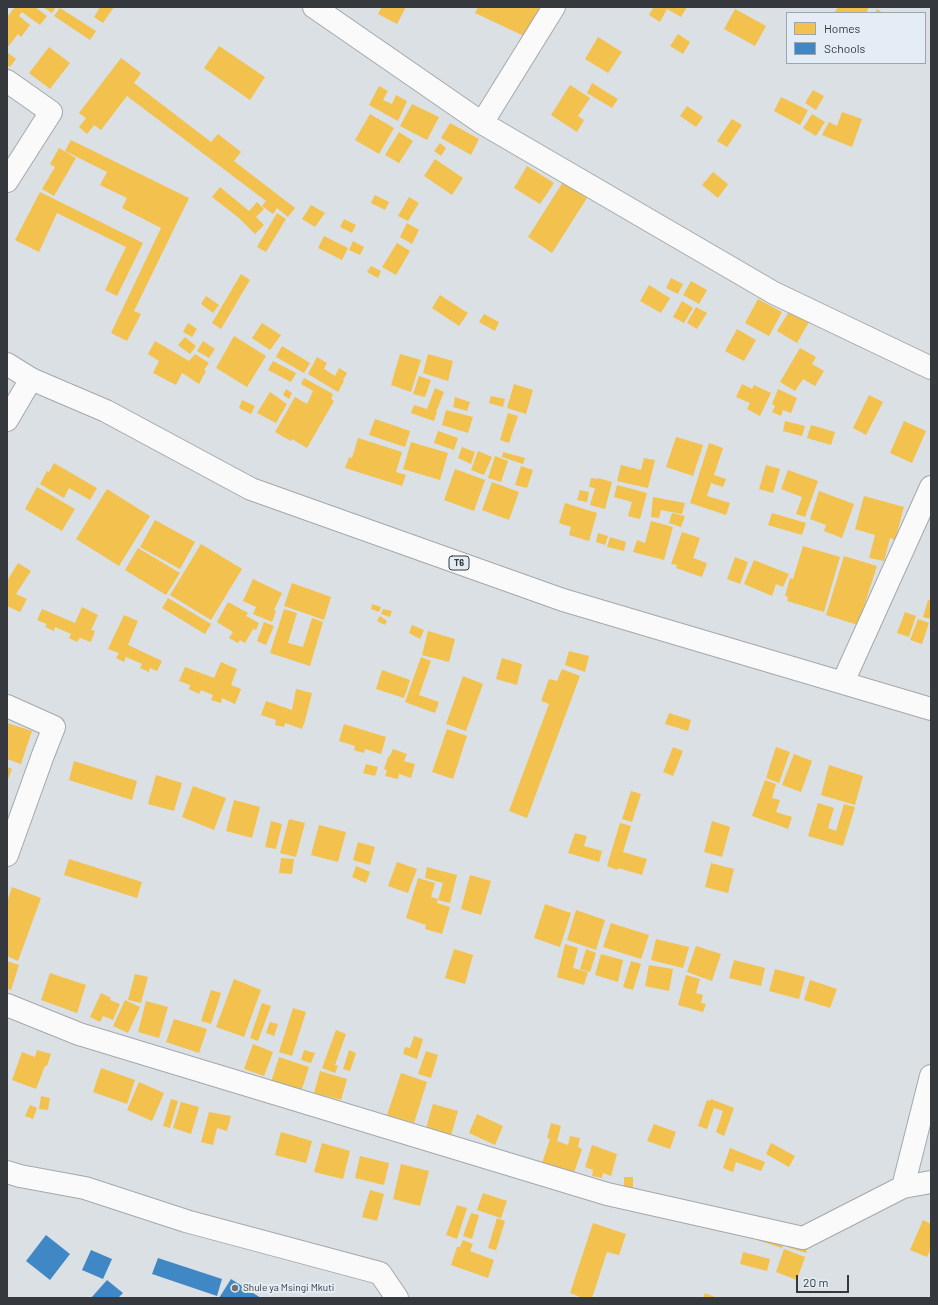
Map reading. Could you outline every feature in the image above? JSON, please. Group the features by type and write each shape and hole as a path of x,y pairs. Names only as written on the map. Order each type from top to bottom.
{"main road":[{"path":"314,7 482,123 774,293 931,368"},
{"path":"482,123 554,7"},
{"path":"7,82 51,112 7,181"},
{"name":"T6","path":"7,364 31,379 106,411 251,489 563,600 931,709"},
{"path":"7,420 31,379"},
{"path":"843,682 931,487"},
{"path":"7,706 54,727 7,855"},
{"path":"7,1005 79,1034 607,1194 803,1238 903,1187 931,1182"},
{"path":"903,1187 931,1076"},
{"path":"7,1172 20,1176 85,1188 186,1221 380,1273 397,1298"}],"building: Homes":[{"path":"15,7 35,7 47,16 40,25 22,12 19,16 30,25 21,37 18,34 7,48 7,17"},
{"path":"43,7 56,7 52,13"},
{"path":"100,7 114,7 103,23 94,17"},
{"path":"382,7 406,7 397,24 378,14"},
{"path":"478,7 540,7 538,11 542,13 526,37 475,13"},
{"path":"651,7 687,7 681,17 667,9 660,22 649,15 653,8"},
{"path":"838,7 869,7 866,12 835,12"},
{"path":"60,8 96,31 90,40 54,16"},
{"path":"735,9 766,26 755,46 724,29"},
{"path":"678,34 690,42 683,54 670,46"},
{"path":"598,37 622,52 608,73 585,59"},
{"path":"219,46 265,77 250,100 204,68"},
{"path":"49,47 70,63 50,89 29,73"},
{"path":"7,52 16,59 10,67 7,65"},
{"path":"121,58 141,73 134,83 211,142 218,134 241,152 234,161 295,208 288,217 277,208 273,214 262,206 266,201 127,96 101,130 94,125 87,134 79,127 86,118 79,113"},
{"path":"592,83 618,99 612,108 587,93"},
{"path":"570,85 590,98 578,116 584,120 577,132 551,115"},
{"path":"379,86 388,91 383,100 392,104 396,95 407,101 398,121 369,105"},
{"path":"813,90 824,96 816,110 805,103"},
{"path":"781,97 808,110 800,125 774,111"},
{"path":"412,104 439,117 427,140 400,126"},
{"path":"687,106 703,117 696,127 680,116"},
{"path":"842,112 862,119 852,147 822,135 829,122 837,126"},
{"path":"370,114 394,128 379,154 355,140"},
{"path":"812,114 825,122 816,136 803,128"},
{"path":"732,119 742,125 727,147 717,141"},
{"path":"450,123 479,139 471,155 441,138"},
{"path":"399,132 413,141 399,163 385,155"},
{"path":"71,140 189,198 134,311 141,314 127,341 111,333 161,228 122,208 127,198 100,185 107,172 65,151"},
{"path":"440,143 446,148 441,156 434,151"},
{"path":"59,148 76,158 54,196 42,189 55,167 50,164"},
{"path":"435,159 463,178 452,195 424,176"},
{"path":"527,166 554,183 540,204 514,188"},
{"path":"713,172 728,184 718,198 702,185"},
{"path":"563,182 587,198 552,253 528,237"},
{"path":"220,187 249,211 257,202 264,209 256,217 264,225 255,234 239,218 212,197"},
{"path":"40,192 143,243 117,296 105,290 126,247 57,213 39,252 15,240"},
{"path":"375,195 389,202 385,210 371,203"},
{"path":"409,197 419,203 408,221 398,216"},
{"path":"311,205 325,213 315,227 302,219"},
{"path":"277,213 286,219 266,252 257,247"},
{"path":"344,219 356,225 352,233 340,227"},
{"path":"407,223 419,230 412,244 400,237"},
{"path":"324,236 348,248 342,260 318,248"},
{"path":"353,241 364,247 360,255 349,250"},
{"path":"397,243 410,251 396,275 382,267"},
{"path":"371,266 381,271 378,278 367,272"},
{"path":"241,274 250,280 221,329 212,323"},
{"path":"671,278 683,284 678,294 666,288"},
{"path":"691,281 707,290 699,304 683,295"},
{"path":"649,285 670,298 661,313 640,301"},
{"path":"440,295 468,313 459,326 432,308"},
{"path":"206,296 219,305 213,313 201,304"},
{"path":"758,299 782,312 769,336 745,323"},
{"path":"682,301 693,308 684,323 673,317"},
{"path":"696,307 707,313 697,329 687,323"},
{"path":"790,310 809,322 797,343 777,331"},
{"path":"484,314 499,322 495,331 479,322"},
{"path":"188,323 197,329 192,337 183,332"},
{"path":"262,323 281,335 270,350 252,338"},
{"path":"737,329 756,340 744,361 725,351"},
{"path":"234,336 266,356 247,387 216,368"},
{"path":"185,337 196,346 190,354 178,345"},
{"path":"155,341 189,361 195,354 209,363 204,370 206,371 199,384 182,373 176,385 153,373 159,361 148,354"},
{"path":"203,341 215,349 209,358 197,351"},
{"path":"282,346 310,363 304,373 276,357"},
{"path":"800,348 816,357 812,364 824,371 815,386 803,379 795,391 780,382"},
{"path":"400,354 421,360 411,392 391,385"},
{"path":"428,354 453,361 448,381 423,373"},
{"path":"317,357 327,363 324,369 335,376 339,368 347,373 338,392 308,374"},
{"path":"273,361 296,373 291,382 268,370"},
{"path":"419,376 431,380 425,397 413,394"},
{"path":"304,378 333,394 331,399 334,401 307,448 292,439 291,441 275,432 295,397 307,404 313,391 301,384"},
{"path":"514,384 533,390 526,414 507,408"},
{"path":"742,384 752,389 754,385 771,393 760,416 747,409 750,403 736,397"},
{"path":"435,388 444,392 434,421 411,413 414,405 427,409"},
{"path":"286,389 292,393 289,399 283,395"},
{"path":"778,389 797,398 791,413 783,410 781,416 772,412 775,406 772,404"},
{"path":"270,392 287,404 276,423 257,413"},
{"path":"869,395 883,402 866,435 853,428"},
{"path":"491,396 505,399 503,407 489,403"},
{"path":"455,397 470,402 467,411 453,407"},
{"path":"242,400 255,406 251,414 239,408"},
{"path":"446,410 473,417 468,433 442,425"},
{"path":"508,413 518,416 509,443 500,440"},
{"path":"375,419 410,431 405,447 369,435"},
{"path":"785,421 805,426 802,436 783,431"},
{"path":"904,421 926,431 912,463 890,453"},
{"path":"811,425 835,432 831,445 807,438"},
{"path":"438,431 458,438 454,450 434,443"},
{"path":"676,437 703,445 693,476 666,467"},
{"path":"358,438 402,452 396,472 406,475 402,486 345,468 349,457 352,458"},
{"path":"411,442 448,453 440,480 403,469"},
{"path":"709,443 723,448 714,475 726,479 723,487 711,483 707,496 730,503 726,515 690,503"},
{"path":"462,447 475,452 471,464 458,458"},
{"path":"478,451 492,457 484,475 471,470"},
{"path":"503,452 525,458 523,464 502,457"},
{"path":"495,456 508,461 501,482 488,478"},
{"path":"644,458 655,460 648,488 617,481 621,465 641,470"},
{"path":"54,463 97,488 90,500 69,488 64,498 40,484 47,471 49,472"},
{"path":"766,465 780,469 773,493 759,489"},
{"path":"521,466 533,470 527,488 515,485"},
{"path":"455,469 485,480 474,511 444,500"},
{"path":"788,470 818,481 805,517 796,514 802,497 781,489"},
{"path":"591,478 598,478 612,482 605,509 590,505 595,488 589,487"},
{"path":"492,482 519,492 509,520 482,510"},
{"path":"617,485 647,493 640,519 628,516 632,502 614,497"},
{"path":"37,487 75,509 62,531 25,509"},
{"path":"107,489 150,516 119,566 76,539"},
{"path":"580,490 589,492 587,502 577,500"},
{"path":"819,491 854,504 842,538 824,531 826,525 810,519"},
{"path":"864,496 904,507 895,540 890,538 884,561 869,558 875,535 855,529"},
{"path":"653,497 685,503 682,514 661,510 659,518 651,517"},
{"path":"565,503 597,513 589,541 569,535 571,527 559,523"},
{"path":"672,513 685,516 681,527 669,523"},
{"path":"772,513 806,523 802,535 768,525"},
{"path":"155,520 195,542 180,569 140,547"},
{"path":"651,521 673,527 664,560 633,552 637,540 645,543"},
{"path":"682,532 700,538 693,558 707,563 702,577 676,568 677,565 671,564"},
{"path":"598,533 608,536 605,545 596,542"},
{"path":"610,537 626,542 624,551 607,547"},
{"path":"201,544 242,569 211,620 170,595"},
{"path":"803,546 840,557 824,612 787,601 788,597 785,596 790,578 793,579"},
{"path":"138,548 180,573 166,595 125,570"},
{"path":"844,556 877,566 858,625 826,615"},
{"path":"735,557 748,562 740,584 727,579"},
{"path":"754,560 789,574 783,587 776,584 772,596 744,584"},
{"path":"18,563 31,571 16,594 27,599 20,612 7,606 7,581"},
{"path":"253,579 282,593 274,610 276,611 272,622 253,614 256,607 243,601"},
{"path":"292,583 331,597 324,620 284,606"},
{"path":"168,598 211,624 205,634 162,608"},
{"path":"928,600 931,601 931,619 923,617"},
{"path":"228,602 248,613 246,616 259,623 256,630 253,629 245,643 240,640 238,643 229,638 233,632 217,622"},
{"path":"372,604 381,607 379,612 371,609"},
{"path":"82,607 98,615 91,630 95,631 91,642 80,638 77,642 69,638 71,634 55,627 54,631 45,627 47,624 37,620 42,609 75,623"},
{"path":"284,609 297,613 288,643 303,647 312,618 323,622 310,666 270,653"},
{"path":"383,609 392,611 390,617 381,614"},
{"path":"905,612 916,616 909,637 897,633"},
{"path":"124,615 138,621 128,645 162,661 157,671 150,668 149,672 140,668 142,664 126,657 124,662 116,658 119,653 108,649"},
{"path":"380,616 387,621 385,625 377,621"},
{"path":"918,619 929,623 922,644 910,640"},
{"path":"264,622 274,626 266,645 257,641"},
{"path":"412,625 424,630 420,639 409,633"},
{"path":"428,631 455,639 449,662 422,655"},
{"path":"569,651 589,656 585,672 565,665"},
{"path":"421,657 431,661 419,695 439,702 435,713 405,702"},
{"path":"502,658 522,664 517,685 496,679"},
{"path":"221,662 237,669 231,685 241,689 235,704 222,698 221,703 211,700 213,695 201,690 199,694 189,689 190,685 179,681 185,667 214,678"},
{"path":"562,669 580,676 527,818 509,811 549,704 541,701 549,679 557,681"},
{"path":"382,670 410,680 404,698 376,689"},
{"path":"463,676 483,684 466,731 446,724"},
{"path":"296,689 312,693 302,729 285,723 284,727 275,725 276,720 261,715 266,701 292,710"},
{"path":"669,713 691,720 688,731 665,724"},
{"path":"7,723 32,731 21,764 7,759"},
{"path":"344,724 386,737 381,754 365,749 364,753 354,750 355,746 339,741"},
{"path":"447,729 467,736 453,779 432,772"},
{"path":"673,747 683,751 673,776 663,772"},
{"path":"776,747 790,752 779,783 766,778"},
{"path":"393,749 407,754 404,761 415,764 411,778 399,774 398,779 385,776 387,770 384,769"},
{"path":"794,754 812,761 801,792 782,785"},
{"path":"74,761 137,781 132,800 69,780"},
{"path":"366,764 378,767 375,776 363,773"},
{"path":"829,765 863,776 855,805 821,795"},
{"path":"7,767 12,769 7,782"},
{"path":"156,775 182,783 174,811 148,804"},
{"path":"765,780 776,784 772,798 780,800 776,812 792,817 788,829 752,816"},
{"path":"193,786 226,798 214,830 182,817"},
{"path":"631,791 641,794 632,822 622,819"},
{"path":"234,800 260,807 252,838 226,831"},
{"path":"818,803 834,808 828,828 836,831 844,804 855,807 843,846 808,836"},
{"path":"289,819 305,823 296,857 280,853"},
{"path":"271,821 282,824 276,849 265,847"},
{"path":"712,821 730,827 722,857 704,852"},
{"path":"620,823 631,826 623,852 647,859 642,875 618,868 617,870 607,866"},
{"path":"319,825 346,832 338,862 311,855"},
{"path":"575,833 587,836 584,846 602,851 599,862 568,853"},
{"path":"358,842 375,847 370,865 353,860"},
{"path":"281,858 294,859 292,874 279,873"},
{"path":"69,859 142,882 137,898 64,875"},
{"path":"397,862 417,869 408,893 388,886"},
{"path":"711,863 734,869 728,893 705,887"},
{"path":"356,866 370,872 366,883 352,877"},
{"path":"427,867 457,875 450,903 438,900 443,883 425,878"},
{"path":"470,875 491,881 481,915 461,909"},
{"path":"418,878 435,883 431,897 438,899 437,903 450,907 442,934 425,929 426,925 406,918"},
{"path":"12,887 41,898 18,961 7,956 7,902"},
{"path":"545,904 571,913 560,947 534,938"},
{"path":"576,910 605,920 596,950 567,940"},
{"path":"611,923 649,935 641,959 603,947"},
{"path":"656,939 689,947 683,968 651,960"},
{"path":"565,944 578,948 573,968 588,972 584,985 557,977"},
{"path":"696,946 721,954 712,981 687,972"},
{"path":"454,949 473,955 465,984 445,978"},
{"path":"586,949 596,953 590,972 580,969"},
{"path":"601,954 623,960 618,982 595,975"},
{"path":"734,960 765,968 761,986 729,978"},
{"path":"7,961 19,965 11,990 7,989"},
{"path":"631,961 641,964 633,990 623,987"},
{"path":"649,965 673,969 669,991 645,986"},
{"path":"775,969 805,977 799,999 769,991"},
{"path":"50,973 86,985 77,1013 41,1000"},
{"path":"135,974 148,977 141,1003 128,1000"},
{"path":"686,975 700,979 696,993 703,995 701,1003 706,1004 703,1012 678,1005"},
{"path":"234,979 261,990 244,1037 216,1027"},
{"path":"810,980 837,989 830,1008 804,1000"},
{"path":"211,990 221,993 211,1024 201,1021"},
{"path":"101,993 111,998 110,1000 120,1004 113,1020 103,1016 100,1022 90,1017"},
{"path":"125,1000 140,1007 128,1033 113,1026"},
{"path":"146,1001 168,1007 159,1038 138,1032"},
{"path":"262,1003 271,1006 258,1041 250,1038"},
{"path":"293,1008 306,1012 292,1056 279,1052"},
{"path":"174,1019 207,1029 199,1053 166,1042"},
{"path":"270,1022 278,1024 274,1036 266,1033"},
{"path":"336,1030 346,1034 335,1065 338,1066 335,1073 322,1068"},
{"path":"414,1036 423,1039 417,1059 403,1054 405,1047 410,1048"},
{"path":"253,1044 273,1052 264,1076 244,1069"},
{"path":"37,1050 51,1054 36,1089 12,1080 22,1052 35,1057"},
{"path":"304,1050 315,1053 311,1063 301,1060"},
{"path":"349,1050 356,1053 350,1071 343,1069"},
{"path":"426,1051 438,1055 431,1078 418,1074"},
{"path":"279,1057 309,1067 301,1092 271,1082"},
{"path":"101,1068 135,1080 127,1104 93,1092"},
{"path":"320,1071 347,1079 341,1100 314,1093"},
{"path":"401,1073 427,1082 414,1123 387,1115"},
{"path":"139,1082 164,1093 152,1121 127,1110"},
{"path":"41,1096 50,1098 48,1110 39,1109"},
{"path":"171,1099 178,1101 170,1128 163,1126"},
{"path":"711,1099 734,1108 724,1136 716,1132 723,1111 714,1108 707,1129 698,1126 707,1100 710,1101"},
{"path":"181,1102 199,1107 191,1134 173,1128"},
{"path":"433,1104 458,1111 451,1135 426,1128"},
{"path":"30,1105 37,1108 33,1119 25,1116"},
{"path":"209,1112 231,1116 227,1131 217,1128 213,1145 201,1142"},
{"path":"477,1114 503,1126 495,1145 469,1133"},
{"path":"551,1123 561,1126 557,1141 568,1145 570,1136 580,1138 578,1147 582,1149 574,1173 542,1163 550,1139 547,1138"},
{"path":"654,1124 676,1132 670,1149 647,1141"},
{"path":"281,1132 312,1141 306,1163 275,1155"},
{"path":"322,1143 350,1151 343,1179 314,1172"},
{"path":"771,1143 795,1156 789,1167 766,1154"},
{"path":"592,1145 617,1154 611,1176 603,1173 602,1178 592,1176 593,1170 585,1167"},
{"path":"730,1148 765,1162 761,1171 736,1162 733,1172 723,1168"},
{"path":"360,1156 389,1163 384,1185 355,1178"},
{"path":"401,1164 429,1171 420,1206 393,1199"},
{"path":"624,1177 633,1177 633,1188 624,1188"},
{"path":"370,1190 384,1194 377,1221 362,1217"},
{"path":"483,1193 507,1201 501,1218 477,1210"},
{"path":"457,1205 467,1208 457,1239 446,1235"},
{"path":"471,1213 479,1215 472,1239 463,1236"},
{"path":"497,1218 505,1221 496,1250 488,1248"},
{"path":"923,1220 931,1224 931,1249 927,1257 910,1250"},
{"path":"593,1223 626,1234 619,1255 607,1252 592,1298 583,1298 570,1293"},
{"path":"759,1233 784,1241 782,1248 757,1240"},
{"path":"463,1240 473,1244 470,1251 494,1260 488,1278 451,1265 457,1247 460,1247"},
{"path":"789,1241 808,1247 806,1253 787,1247"},
{"path":"784,1249 805,1257 797,1280 776,1272"},
{"path":"743,1252 770,1259 767,1271 740,1264"},
{"path":"705,1293 717,1298 703,1298"}],"building: Schools":[{"path":"46,1235 70,1254 50,1280 26,1261"},
{"path":"91,1250 112,1259 103,1279 82,1270"},
{"path":"158,1258 222,1279 217,1296 152,1274"},
{"name":"Shule ya Msingi Mkuti","path":"231,1279 261,1298 219,1298"},
{"path":"107,1280 123,1293 118,1298 91,1298"}],"place":[{"name":"Shule ya Msingi Mkuti","path":"235,1288"}]}
